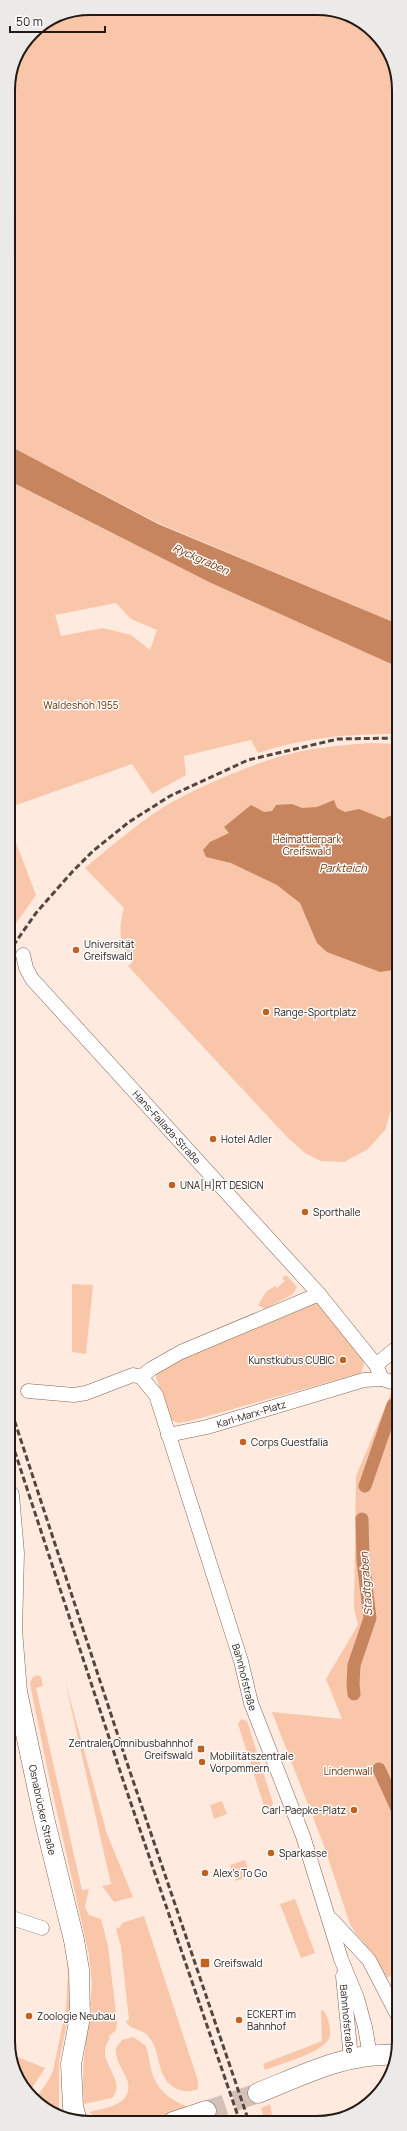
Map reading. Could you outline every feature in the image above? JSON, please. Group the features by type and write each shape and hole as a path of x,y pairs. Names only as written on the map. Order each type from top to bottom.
{"main road":[{"name":"Osnabrücker Straße","path":"15,1687 74,1940 79,1970 81,1996 80,2017 71,2064 73,2107 75,2115"},
{"name":"Bahnhofstraße","path":"361,2057 391,2055"},
{"path":"258,2093 324,2067 361,2057"},
{"path":"191,2116 206,2111"}],"street":[{"name":"Hans-Fallada-Straße","path":"23,955 26,968 32,980 319,1294"},
{"name":"Karl-Marx-Platz","path":"319,1294 376,1365 391,1381"},
{"path":"142,1377 151,1369 181,1352 319,1294"},
{"path":"376,1365 392,1352"},
{"path":"28,1391 74,1395 86,1393 133,1375 142,1377 156,1395 168,1435"},
{"name":"Karl-Marx-Platz","path":"168,1435 207,1427 364,1380 391,1381"},
{"name":"Bahnhofstraße","path":"168,1435 241,1662 251,1703 303,1836 329,1916 341,1959 361,2057"},
{"name":"Bahnhofstraße","path":"329,1916 368,1960 392,2005"},
{"path":"15,1919 42,1928"},
{"name":"Bahnhofstraße","path":"341,1959 357,1998 365,2027 361,2057"}],"green space":[{"path":"76,16 331,16 354,25 373,41 384,57 388,66 392,90 392,621 158,523 15,449 15,85 19,66 25,53 37,37 53,25"},
{"name":"Waldeshöh 1955","path":"15,484 211,583 392,664 392,734 344,736 310,740 293,743 258,753 251,740 184,756 186,775 152,794 132,764 15,806","holes":["116,603 131,619 157,630 150,650 131,635 103,628 61,636 55,615"]},
{"name":"Heimattierpark Greifswald","path":"371,743 392,744 392,1109 385,1130 368,1149 344,1162 321,1161 305,1153 287,1137 128,966 132,963 124,950 120,930 124,908 85,868 162,808 200,788 262,762 300,752"},
{"path":"15,840 36,895 15,925"},
{"path":"286,1275 297,1287 293,1294 265,1309 258,1305 266,1292 275,1286 277,1288 285,1281 282,1278"},
{"path":"72,1284 93,1285 86,1354 72,1352"},
{"path":"317,1299 363,1359 364,1365 361,1373 190,1421 178,1423 168,1418 156,1376 161,1368"},
{"name":"Lindenwall","path":"391,1393 392,1975 386,1978 365,1944 350,1924 323,1843 272,1712 342,1719 326,1679 358,1625 354,1608 356,1476"},
{"path":"37,1675 41,1677 43,1686 36,1688 82,1890 89,1889 85,1907 89,1915 101,1919 108,1946 117,2022 116,2030 108,2037 110,2038 105,2050 107,2062 117,2086 116,2092 112,2098 84,2104 84,2055 92,2006 90,2006 92,1984 89,1955 30,1684 32,1678"},
{"path":"65,1681 107,1834 133,1897 114,1902 102,1886 111,1884"},
{"path":"241,1719 247,1721 273,1803 270,1809 264,1806 238,1724"},
{"path":"222,1801 227,1814 214,1819 210,1805"},
{"path":"245,1860 251,1876 236,1881 230,1865"},
{"path":"295,1899 315,1953 301,1958 280,1904"},
{"path":"58,1913 75,1984 59,2062 59,2109 44,2100 38,2094 53,2071 66,2008 68,1974 66,1953"},
{"path":"144,1916 198,2081 198,2089 195,2090 182,2091 170,2084 162,2072 153,2042 145,2033 133,2028 126,2021 129,2020 121,1947 116,1929 120,1927 122,1923"},
{"path":"323,2010 328,2018 330,2032 329,2039 325,2044 309,2053 265,2070 263,2064 322,2041 321,2011"},
{"path":"133,2037 145,2045 153,2077 161,2089 165,2094 177,2102 190,2108 161,2116 96,2116 89,2112 104,2109 118,2103 124,2099 127,2093 128,2086 126,2077 117,2059 116,2052 116,2048 122,2040"},
{"path":"17,2057 45,2068 32,2088 23,2074"},
{"path":"270,2104 272,2114 263,2116 261,2108"}],"water":[{"name":"Ryckgraben","path":"15,449 158,524 392,622 392,664 211,583 15,484"},
{"name":"Parkteich","path":"334,800 337,808 345,812 359,809 384,819 389,816 392,817 392,970 380,972 327,952 317,943 300,903 277,885 231,863 206,857 203,850 210,842 229,833 224,827 251,805 264,812 272,811 276,805 292,804 302,808 317,807"}],"waterway":[{"name":"Stadtgraben","path":"365,1486 392,1408"},
{"name":"Stadtgraben","path":"354,1694 354,1665 370,1618 363,1561 362,1519"},
{"name":"Stadtgraben","path":"379,1769 392,1798"}],"tunnel":[{"path":"206,2111 258,2093"}],"railway":[{"path":"15,943 36,913 93,851 129,822 170,796 248,760 338,739 392,738"},
{"path":"15,1422 126,1760 247,2116"},
{"path":"15,1452 124,1783 238,2116"}],"place":[{"name":"Universität Greifswald","path":"76,950"},
{"name":"Range-Sportplatz","path":"266,1012"},
{"name":"Hotel Adler","path":"213,1139"},
{"name":"UNA[H]RT DESIGN","path":"172,1185"},
{"name":"Sporthalle","path":"305,1212"},
{"name":"Kunstkubus CUBIC","path":"343,1360"},
{"name":"Corps Guestfalia","path":"243,1442"},
{"name":"Zentraler Omnibusbahnhof Greifswald","path":"201,1749"},
{"name":"Mobilitätszentrale Vorpommern","path":"202,1762"},
{"name":"Carl-Paepke-Platz","path":"354,1810"},
{"name":"Sparkasse","path":"271,1853"},
{"name":"Alex's To Go","path":"205,1873"},
{"name":"Greifswald","path":"205,1963"},
{"name":"Zoologie Neubau","path":"29,2016"},
{"name":"ECKERT im Bahnhof","path":"239,2020"}]}
